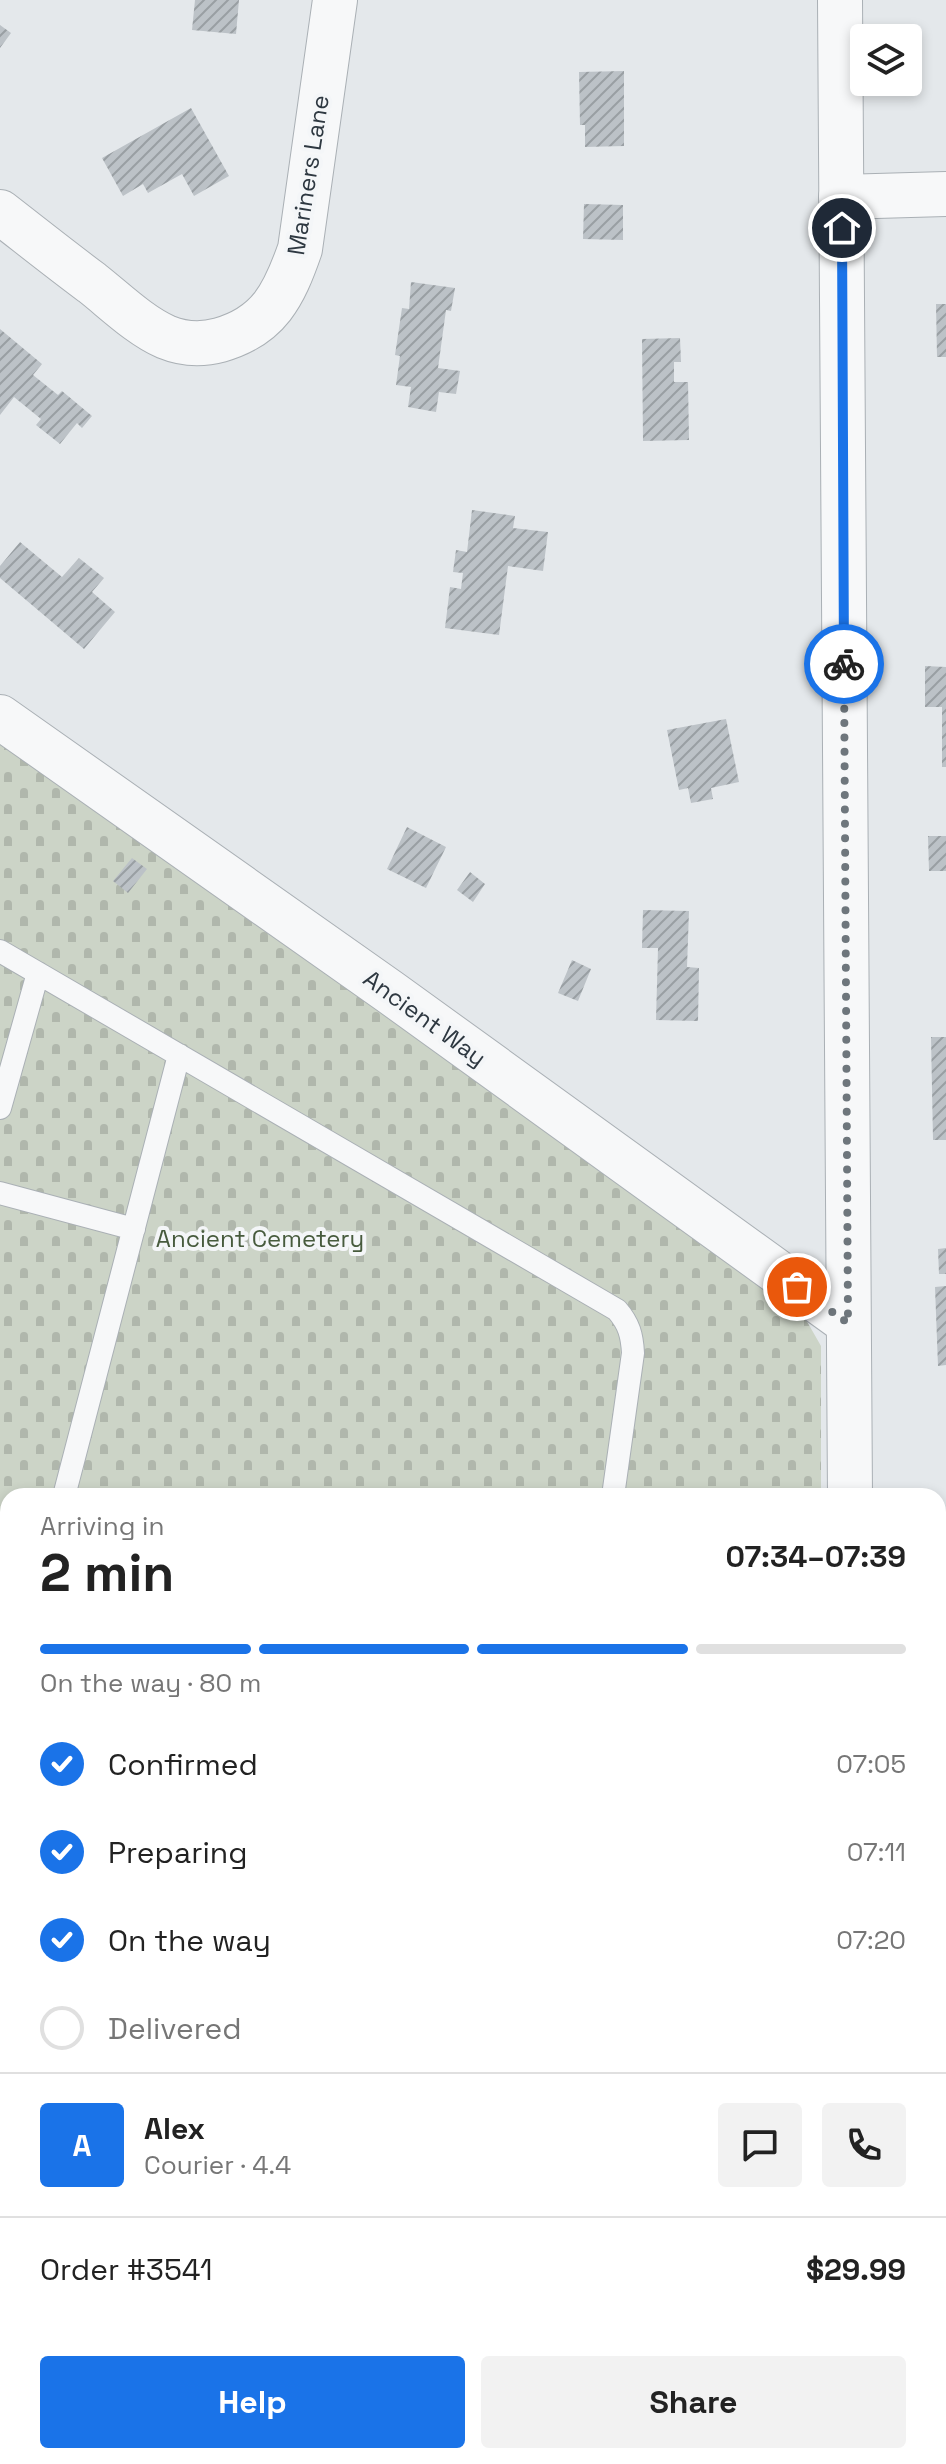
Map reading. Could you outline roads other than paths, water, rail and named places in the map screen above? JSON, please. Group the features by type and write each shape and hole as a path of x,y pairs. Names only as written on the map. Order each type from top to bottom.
{"street":[{"name":"Mariners Lane","path":"0,212 138,319 169,338 187,343 208,343 247,331 261,320 274,303 290,278 300,249 335,0"},
{"path":"840,0 850,1488"},
{"path":"841,197 946,194"},
{"name":"Ancient Way","path":"0,717 390,992 848,1323"}],"lane":[{"path":"0,951 617,1310 632,1334 633,1353 614,1488"},
{"path":"0,1108 38,973"},
{"path":"66,1488 179,1055"},
{"path":"0,1193 134,1229"}],"park label":[{"name":"Ancient Cemetery","path":"260,1238"}]}
